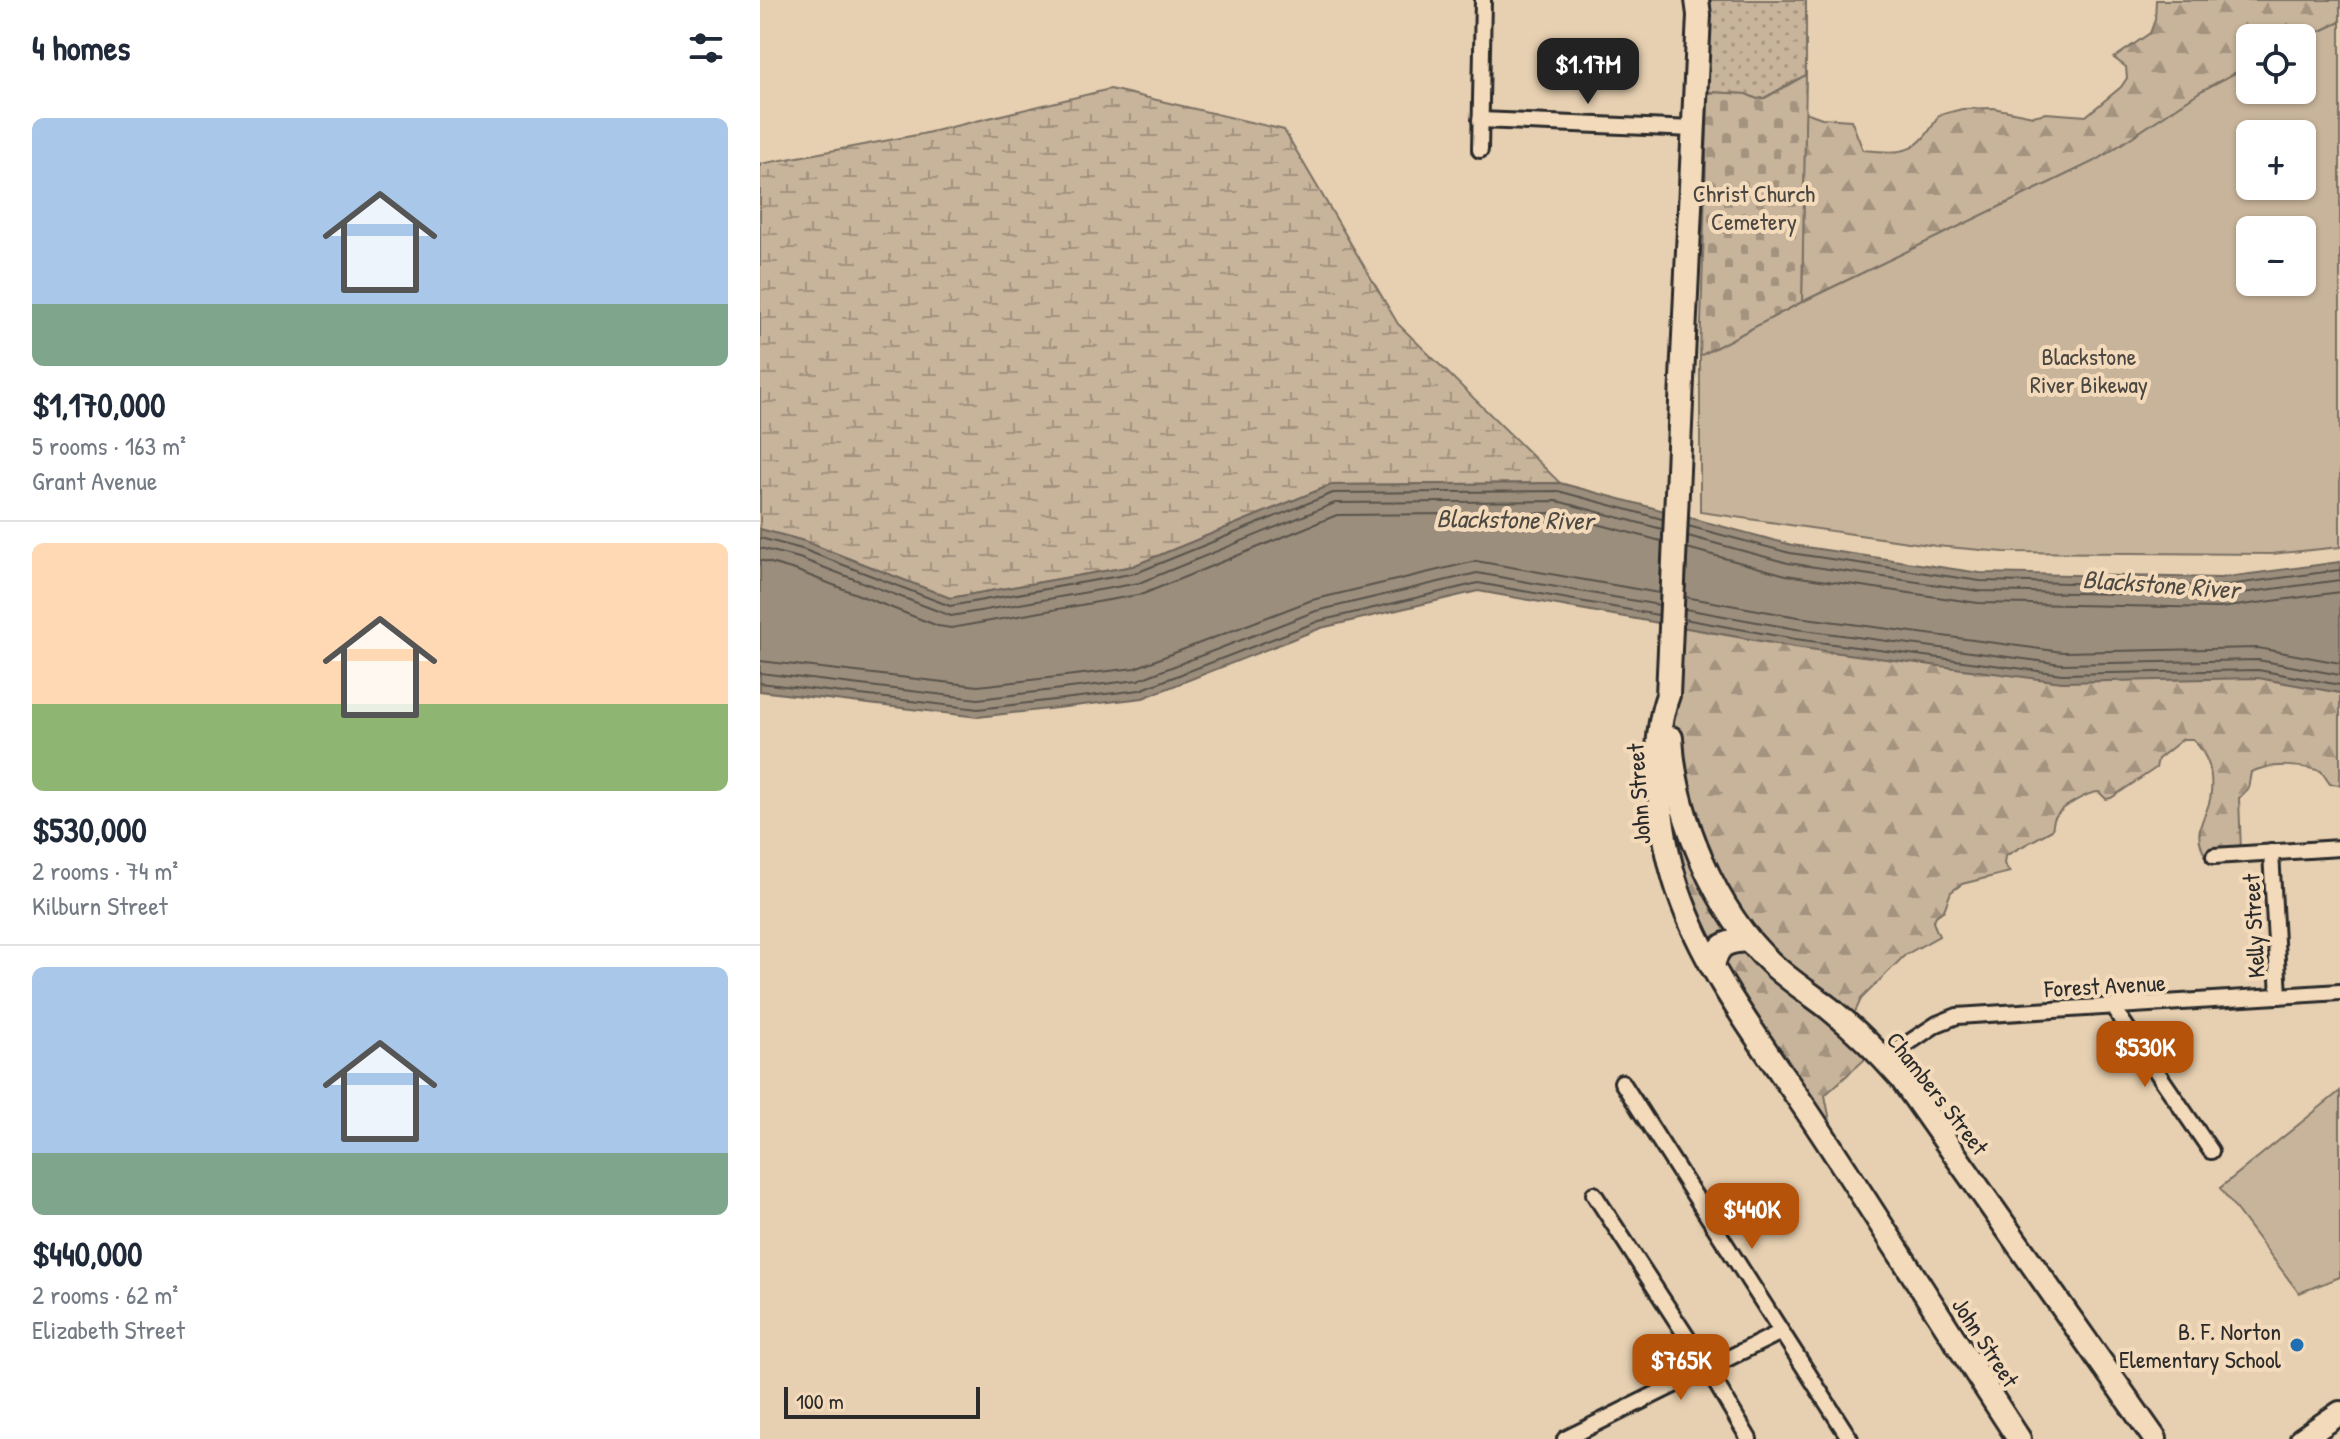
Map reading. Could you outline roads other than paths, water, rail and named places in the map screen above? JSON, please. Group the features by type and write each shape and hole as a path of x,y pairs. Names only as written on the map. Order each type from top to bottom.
{"main road":[{"name":"John Street","path":"1697,0 1699,15 1668,695 1663,707 1659,756 1660,803 1665,834 1682,901 1713,967 2019,1439"},
{"name":"Chambers Street","path":"1668,695 1672,753 1680,794 1693,839 1723,902 1749,940 1771,964 1831,1010 1884,1059 1909,1090 2155,1439"},
{"path":"1665,834 1693,839"},
{"path":"1713,967 1722,945 1749,940"},
{"path":"2302,1439 2340,1413"}],"street":[{"path":"1480,150 1483,0"},
{"path":"1480,120 1694,129"},
{"path":"2214,856 2340,848"},
{"name":"Kelly Street","path":"2271,852 2279,996"},
{"name":"Forest Avenue","path":"1884,1059 1937,1024 1957,1016 2340,992"},
{"path":"2114,1006 2211,1151"},
{"path":"1622,1082 1850,1439"},
{"path":"1594,1194 1707,1368 1749,1439"},
{"path":"1565,1439 1781,1332"}],"water":[{"name":"Blackstone River","path":"1560,483 1792,545 1980,573 2220,578 2340,562 2340,693 2258,678 2062,682 1794,647 1478,591 1321,628 1143,698 978,717 760,691 760,529 804,541 950,598 1133,566 1331,485"}],"place":[{"name":"B. F. Norton Elementary School","path":"2297,1345"}],"park label":[{"name":"Christ Church Cemetery","path":"1754,207"},
{"name":"Blackstone River Bikeway","path":"2089,370"}]}
